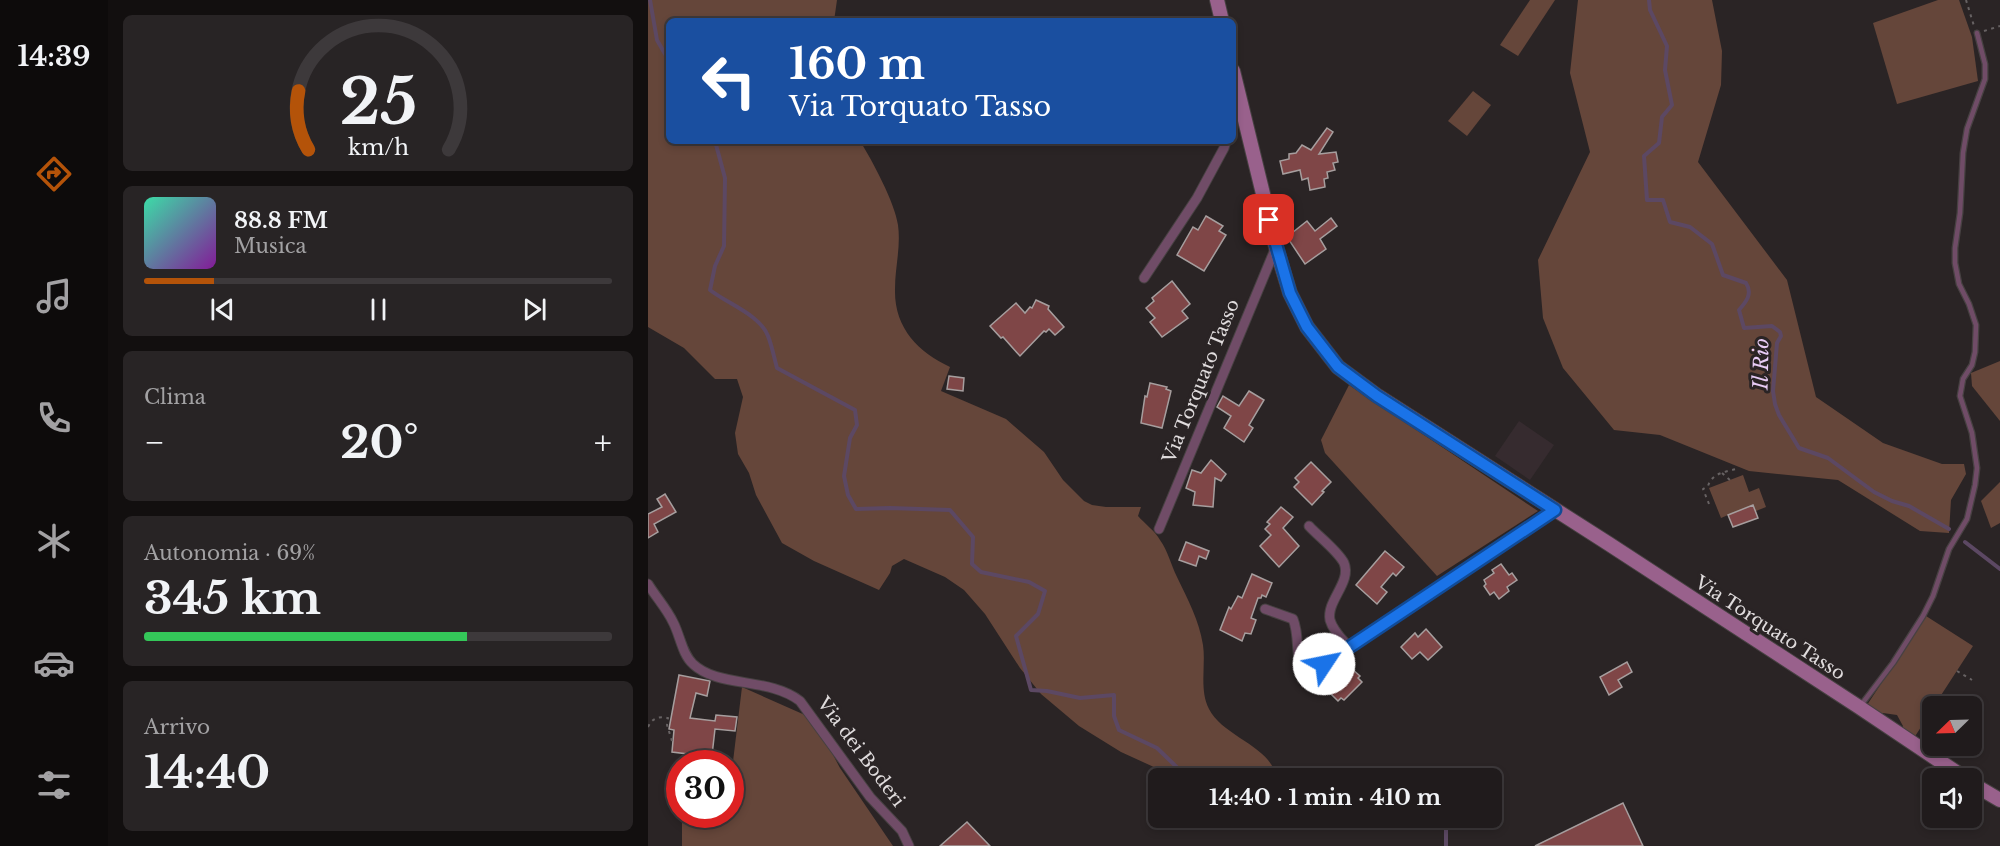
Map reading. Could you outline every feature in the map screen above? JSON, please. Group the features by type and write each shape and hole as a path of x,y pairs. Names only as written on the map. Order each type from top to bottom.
{"street":[{"path":"1217,0 1221,18"},
{"name":"Via Torquato Tasso","path":"1236,83 1276,247 1290,293 1307,327 1338,367 1377,396 1950,768"},
{"name":"Via Torquato Tasso","path":"1236,99 1238,91"},
{"path":"1144,278 1197,198 1225,144"},
{"name":"Via Torquato Tasso","path":"1159,529 1276,247"},
{"path":"1265,609 1293,619 1297,630 1299,665 1302,672 1306,672 1324,664 1555,510"},
{"path":"1309,526 1345,565 1346,574 1331,608 1330,618 1333,628 1349,647"},
{"name":"Via dei Boderi","path":"648,584 672,620 692,663 718,676 789,692 800,701 870,797 903,831 909,846"},
{"path":"1982,789 2000,800"}],"lane":[{"path":"1859,707 1893,663 1928,606 1949,549 1967,519 1975,485 1977,468 1972,433 1960,396 1963,379 1975,352 1976,325 1959,284 1955,248 1967,129 1985,79 1985,64 1977,33"}],"path":[{"path":"1966,0 1977,33 2000,26"},
{"path":"1709,504 1703,489 1708,486 1714,476 1736,469"},
{"path":"1722,473 1730,480"},
{"path":"1957,671 1972,680"},
{"path":"648,727 660,716 668,718 667,725 672,741"}],"shaded area":[{"path":"648,0 837,0 834,18 666,18 666,144 862,144 882,182 898,225 895,289 899,316 910,337 918,346 950,367 941,391 1006,419 1044,452 1063,480 1084,501 1106,507 1141,507 1138,516 1163,544 1199,627 1204,653 1204,694 1209,709 1224,726 1263,754 1273,768 1156,768 1121,752 1079,726 1041,694 1020,668 985,614 964,590 945,577 904,559 892,566 879,590 814,561 782,543 756,495 749,473 738,454 735,433 743,397 737,379 715,379 684,348 648,327"},
{"path":"1530,0 1555,0 1518,56 1500,45"},
{"path":"1578,0 1712,0 1722,51 1721,85 1698,162 1787,280 1816,397 1883,443 1942,464 1964,464 1966,474 1951,500 1949,533 1920,531 1838,480 1749,471 1660,435 1614,430 1563,368 1543,318 1538,260 1590,152 1570,73"},
{"path":"1938,0 1959,0 1972,37 1978,81 1897,104 1873,23"},
{"path":"1473,91 1491,105 1467,136 1448,121"},
{"path":"2000,361 2000,421 1972,386 1971,373"},
{"path":"1349,385 1538,511 1437,576 1325,453 1321,440"},
{"path":"1519,421 1554,445 1530,480 1495,456"},
{"path":"1743,475 1749,492 1759,488 1766,507 1756,511 1758,518 1733,527 1728,515 1721,518 1709,488"},
{"path":"2000,482 2000,523 1991,528 1981,501"},
{"path":"1926,616 1973,646 1940,696 1922,696 1922,726 1912,741 1902,733 1903,726 1897,715 1883,713 1876,717 1865,708"},
{"path":"742,687 814,719 840,768 893,846 682,846 682,828 744,828 744,750 734,750"}],"building":[{"path":"1327,128 1333,132 1319,154 1336,152 1338,162 1333,163 1335,170 1327,172 1328,178 1324,179 1325,187 1310,190 1308,178 1302,180 1300,170 1283,174 1280,161 1289,159 1289,154 1296,153 1302,145 1311,150"},
{"path":"1206,216 1223,226 1219,231 1226,235 1204,271 1177,255 1193,227 1198,230"},
{"path":"1331,218 1337,226 1320,239 1326,249 1305,264 1287,237 1307,221 1315,231"},
{"path":"1172,281 1190,304 1182,311 1188,318 1162,337 1150,322 1155,318 1146,308 1154,301 1152,298"},
{"path":"1036,300 1049,306 1048,309 1064,327 1055,335 1049,329 1044,331 1020,356 990,326 1016,303 1025,313 1030,307 1032,308"},
{"path":"949,376 964,378 963,391 947,389"},
{"path":"1150,383 1167,387 1166,389 1171,391 1162,428 1141,423 1145,396 1147,397"},
{"path":"1249,391 1264,400 1249,425 1253,428 1244,442 1224,428 1231,416 1217,407 1223,396 1239,406"},
{"path":"1211,460 1226,474 1221,481 1215,478 1213,507 1193,505 1195,492 1186,488 1192,470 1201,473"},
{"path":"1311,462 1331,482 1312,505 1294,487 1299,482 1295,478"},
{"path":"665,494 676,512 654,524 658,532 648,538 648,514 662,507 657,499"},
{"path":"1753,505 1758,518 1733,527 1728,515"},
{"path":"1281,507 1293,517 1283,528 1299,546 1279,567 1260,546 1271,535 1265,529 1270,524 1267,522"},
{"path":"1186,542 1209,551 1206,559 1199,556 1196,566 1179,560"},
{"path":"1385,551 1404,567 1396,576 1393,573 1381,587 1387,592 1377,604 1356,585"},
{"path":"1501,564 1509,575 1512,573 1517,580 1507,587 1509,591 1499,599 1494,592 1490,595 1484,586 1486,584 1484,580"},
{"path":"1252,574 1272,583 1266,597 1262,595 1258,598 1251,618 1256,620 1251,634 1245,633 1242,641 1220,630 1229,607 1231,609 1238,596 1242,598"},
{"path":"1426,629 1442,647 1428,660 1420,652 1412,659 1401,647 1415,633 1418,637"},
{"path":"1342,660 1360,676 1358,678 1362,682 1344,700 1341,698 1338,701 1330,693 1333,691 1323,682"},
{"path":"1627,662 1632,672 1618,680 1622,687 1609,695 1600,677"},
{"path":"679,675 710,681 707,696 696,693 690,718 715,721 716,715 737,717 735,731 715,729 713,750 672,750 674,730 669,729"},
{"path":"1623,803 1643,846 1535,846"},
{"path":"967,822 990,846 940,846"}],"waterway":[{"path":"650,0 657,40 666,56"},
{"name":"Il Rio","path":"1649,0 1650,10 1667,46 1665,70 1672,105 1662,117 1659,143 1644,156 1647,200 1663,200 1670,222 1690,227 1712,244 1723,275 1746,283 1749,294 1739,310 1744,328 1772,326 1780,332 1773,391 1775,404 1799,448 1828,458 1874,492 1909,506 1949,529"},
{"path":"716,144 725,178 724,246 715,266 710,290 758,322 769,340 777,368 855,410 857,425 850,438 844,476 848,495 856,509 950,510 973,537 972,564 981,572 1029,582 1045,591 1038,614 1016,636 1031,690 1080,698 1114,695 1114,716 1119,730 1157,748 1178,768"},
{"name":"Il Rio","path":"1965,542 2000,569"},
{"path":"1446,828 1446,846"}],"route":[{"path":"1269,220 1290,293 1307,327 1338,367 1377,396 1555,510 1324,664"}]}
